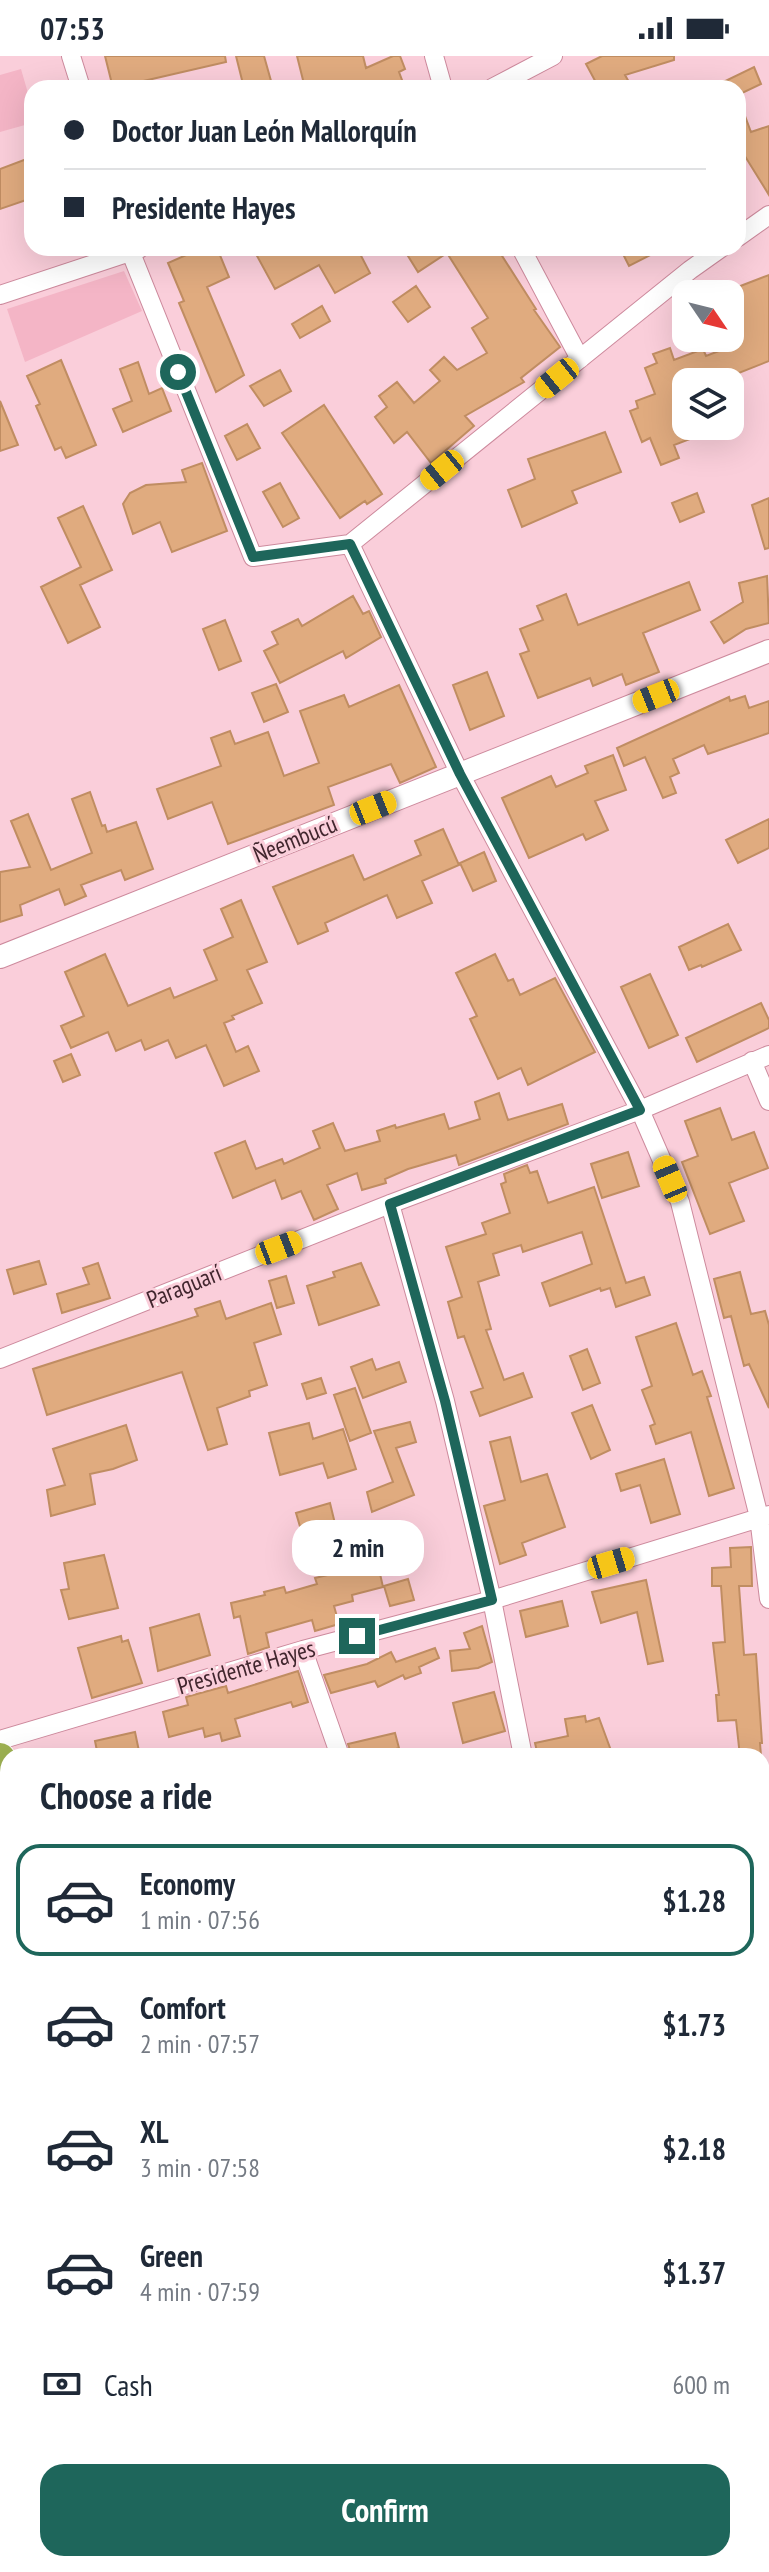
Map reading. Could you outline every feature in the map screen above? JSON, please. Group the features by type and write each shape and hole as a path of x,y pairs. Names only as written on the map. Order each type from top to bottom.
{"street":[{"path":"71,56 78,80"},
{"path":"434,56 441,80"},
{"path":"507,80 553,56"},
{"path":"746,231 769,215"},
{"path":"0,295 115,256"},
{"path":"135,256 253,557 350,544 710,256"},
{"path":"525,256 580,359"},
{"path":"350,544 460,774 640,1110 680,1202 764,1516 769,1599"},
{"name":"Ñeembucú","path":"0,957 769,651"},
{"path":"761,1058 769,1101"},
{"name":"Paraguarí","path":"0,1359 390,1204 640,1110 761,1058"},
{"path":"390,1204 445,1401 492,1600 521,1748"},
{"name":"Presidente Hayes","path":"0,1740 303,1650 492,1600 764,1516"},
{"path":"303,1650 337,1748"}],"shaded area":[{"path":"21,69 24,80 24,125 0,132 0,75"},
{"path":"124,271 142,311 25,362 7,309"}],"building":[{"path":"105,56 225,56 226,62 148,80 111,80"},
{"path":"236,56 264,56 271,80 242,80"},
{"path":"297,56 363,56 366,68 400,56 405,69 399,72 402,80 303,80"},
{"path":"602,56 674,56 674,60 625,75 628,80 595,80 586,64"},
{"path":"754,67 761,84 746,91 746,80 727,80"},
{"path":"746,119 751,132 769,126 769,195 746,158"},
{"path":"24,160 24,201 0,209 0,169"},
{"path":"184,256 220,256 229,277 207,287 244,375 216,392 179,303 184,301 168,263"},
{"path":"257,256 361,256 370,273 335,293 319,265 275,289"},
{"path":"408,256 442,256 418,272"},
{"path":"449,256 502,256 560,347 521,378 524,382 465,416 474,426 431,463 407,432 394,443 375,417 387,407 379,396 397,382 414,403 440,381 430,370 444,357 457,370 487,353 472,328 488,318"},
{"path":"624,256 648,256 629,266"},
{"path":"769,275 769,361 744,371 744,368 672,368 672,440 687,440 674,445 679,458 661,465 650,438 642,442 630,411 638,408 636,401 655,394 645,368 657,363 653,354 670,348 674,360 695,352 704,352 706,356 716,352 744,352 744,285"},
{"path":"416,286 430,307 408,322 393,302"},
{"path":"322,306 330,321 300,338 292,324"},
{"path":"61,360 96,445 66,458 61,447 55,450 27,376"},
{"path":"138,362 149,394 162,388 171,411 123,432 113,409 132,401 120,369"},
{"path":"280,370 291,391 264,406 250,386"},
{"path":"0,401 18,445 0,451"},
{"path":"324,405 382,494 340,518 282,433"},
{"path":"247,424 260,448 237,460 225,436"},
{"path":"605,432 621,472 572,491 577,503 522,527 508,490 535,479 528,459"},
{"path":"202,463 227,531 172,552 160,522 133,534 123,504 130,493 146,485 186,482 182,470"},
{"path":"280,483 299,518 283,527 263,492"},
{"path":"697,493 704,512 680,522 672,503"},
{"path":"769,498 769,548 765,549 752,505"},
{"path":"83,506 112,570 80,585 100,627 68,643 41,587 81,567 58,518"},
{"path":"767,576 769,623 746,629 724,643 711,622 743,602 739,583"},
{"path":"689,582 700,610 643,633 659,672 626,685 622,674 593,686 590,678 538,698 520,654 529,651 520,629 543,620 537,606 566,594 578,625"},
{"path":"353,596 363,614 369,611 381,637 346,658 343,651 280,683 264,651 278,644 272,632 298,619 302,626"},
{"path":"225,620 241,661 219,670 203,629"},
{"path":"487,672 504,716 470,730 453,685"},
{"path":"276,684 288,712 264,722 252,693"},
{"path":"399,685 436,767 400,783 391,764 328,787 334,805 228,844 212,802 168,819 157,789 221,766 211,738 230,731 235,744 268,732 284,776 319,763 300,711 344,695 349,707"},
{"path":"745,696 749,708 769,701 769,733 708,754 704,745 673,759 679,773 670,777 676,793 663,798 645,757 624,766 617,748 729,697 730,701"},
{"path":"613,755 626,790 595,801 608,830 586,840 583,834 529,858 502,798 551,776 556,787 588,773 585,766"},
{"path":"90,792 107,832 136,822 153,869 125,880 121,870 81,885 86,896 65,905 59,889 20,905 22,915 0,922 0,872 30,867 11,821 28,814 51,870 92,853 72,799"},
{"path":"769,819 769,848 738,863 726,840"},
{"path":"443,829 459,865 422,881 432,903 397,918 387,895 325,923 328,931 298,944 273,887 353,855 364,880 421,855 415,841"},
{"path":"484,852 496,881 473,891 460,863"},
{"path":"241,900 267,962 247,970 262,1003 232,1016 234,1019 224,1023 236,1052 248,1046 259,1071 224,1086 206,1045 176,1058 168,1040 145,1050 141,1040 116,1051 108,1032 71,1048 61,1026 84,1016 65,972 105,954 128,1006 170,988 174,998 217,980 204,950 233,937 221,909"},
{"path":"728,924 741,950 689,970 679,947"},
{"path":"495,954 508,981 513,979 520,995 555,978 595,1052 528,1085 521,1068 498,1079 470,1019 477,1016 456,973"},
{"path":"650,974 678,1035 649,1048 621,987"},
{"path":"761,1003 769,1020 769,1028 697,1062 686,1038"},
{"path":"71,1054 80,1075 63,1082 54,1061"},
{"path":"499,1093 508,1120 562,1104 568,1124 459,1165 456,1155 408,1169 385,1179 386,1183 362,1190 357,1173 327,1185 338,1209 314,1220 301,1191 282,1199 275,1180 233,1198 215,1153 245,1141 256,1169 282,1159 284,1164 320,1148 313,1131 333,1123 345,1151 380,1141 377,1131 395,1125 396,1128 444,1114 449,1129 480,1119 475,1102"},
{"path":"720,1108 732,1140 754,1132 768,1168 729,1183 744,1221 710,1234 682,1162 698,1156 685,1121"},
{"path":"628,1152 639,1186 602,1198 591,1164"},
{"path":"527,1165 530,1173 537,1171 548,1203 594,1187 626,1283 644,1277 650,1295 616,1307 610,1288 601,1291 600,1288 550,1306 542,1283 592,1264 582,1232 523,1252 521,1245 493,1254 499,1275 478,1282 491,1329 486,1330 504,1380 523,1373 532,1397 480,1416 471,1392 483,1388 464,1336 458,1338 448,1302 462,1297 446,1247 486,1234 482,1223 510,1213 501,1184 506,1182 504,1174"},
{"path":"39,1261 46,1284 14,1294 7,1270"},
{"path":"98,1263 110,1298 62,1313 57,1294 89,1284 83,1268"},
{"path":"361,1263 379,1305 319,1325 307,1286 335,1277 333,1272"},
{"path":"740,1272 751,1314 765,1311 769,1325 769,1408 749,1364 744,1366 731,1316 724,1318 714,1279"},
{"path":"286,1276 294,1303 277,1308 269,1281"},
{"path":"220,1301 226,1319 271,1303 281,1334 254,1343 267,1385 249,1391 250,1396 217,1408 227,1444 208,1450 182,1372 47,1415 33,1369 198,1316 195,1309"},
{"path":"676,1323 693,1375 702,1371 711,1396 707,1397 734,1488 709,1496 691,1432 656,1444 650,1426 655,1424 642,1390 652,1386 636,1337"},
{"path":"587,1349 600,1383 583,1390 570,1356"},
{"path":"372,1359 376,1370 399,1362 406,1382 363,1398 351,1367"},
{"path":"321,1378 326,1393 307,1399 302,1384"},
{"path":"355,1388 371,1433 350,1441 334,1395"},
{"path":"592,1405 610,1450 591,1459 572,1413"},
{"path":"410,1422 416,1442 396,1448 414,1495 372,1512 367,1492 393,1482 374,1431"},
{"path":"309,1423 313,1439 343,1429 356,1469 328,1478 323,1463 280,1475 269,1433"},
{"path":"126,1425 137,1460 90,1474 95,1504 51,1516 47,1490 65,1485 53,1449"},
{"path":"510,1437 521,1482 547,1474 565,1527 522,1543 526,1555 500,1564 484,1506 505,1500 490,1442"},
{"path":"664,1459 680,1514 651,1523 640,1485 621,1491 616,1474"},
{"path":"330,1503 337,1532 304,1540 296,1513"},
{"path":"751,1547 752,1586 739,1586 744,1655 756,1654 760,1748 739,1748 736,1720 718,1721 716,1695 719,1695 713,1643 725,1642 721,1586 712,1586 712,1568 731,1567 730,1548"},
{"path":"104,1555 118,1608 69,1619 61,1590 69,1589 64,1563"},
{"path":"376,1556 383,1587 352,1595 353,1601 334,1606 339,1624 315,1631 312,1620 266,1633 269,1647 248,1654 240,1616 234,1618 231,1603 284,1587 286,1593 317,1584 315,1578 357,1568 355,1561"},
{"path":"408,1579 414,1600 390,1606 384,1586"},
{"path":"646,1580 663,1661 648,1664 637,1612 601,1623 592,1592"},
{"path":"562,1601 568,1626 526,1637 520,1611"},
{"path":"199,1614 210,1655 158,1671 150,1628"},
{"path":"482,1626 492,1662 478,1668 452,1671 450,1651 470,1649 464,1633"},
{"path":"121,1636 122,1642 128,1640 142,1683 92,1698 78,1648"},
{"path":"435,1648 439,1658 419,1667 421,1673 405,1679 403,1675 378,1687 375,1681 331,1693 324,1675 367,1664 391,1652 396,1662"},
{"path":"298,1671 308,1702 293,1707 291,1702 235,1719 240,1736 222,1741 220,1733 205,1737 203,1728 169,1737 163,1712 188,1705 186,1697 226,1686 228,1693"},
{"path":"494,1692 505,1731 463,1743 453,1703"},
{"path":"585,1716 586,1722 599,1718 610,1748 536,1748 535,1743 568,1736 565,1719"},
{"path":"135,1732 138,1748 96,1748 95,1741"},
{"path":"395,1733 399,1748 349,1748 348,1744"}],"route":[{"path":"178,372 253,557 350,544 460,774 640,1110 390,1204 445,1401 492,1600 357,1636"}]}
